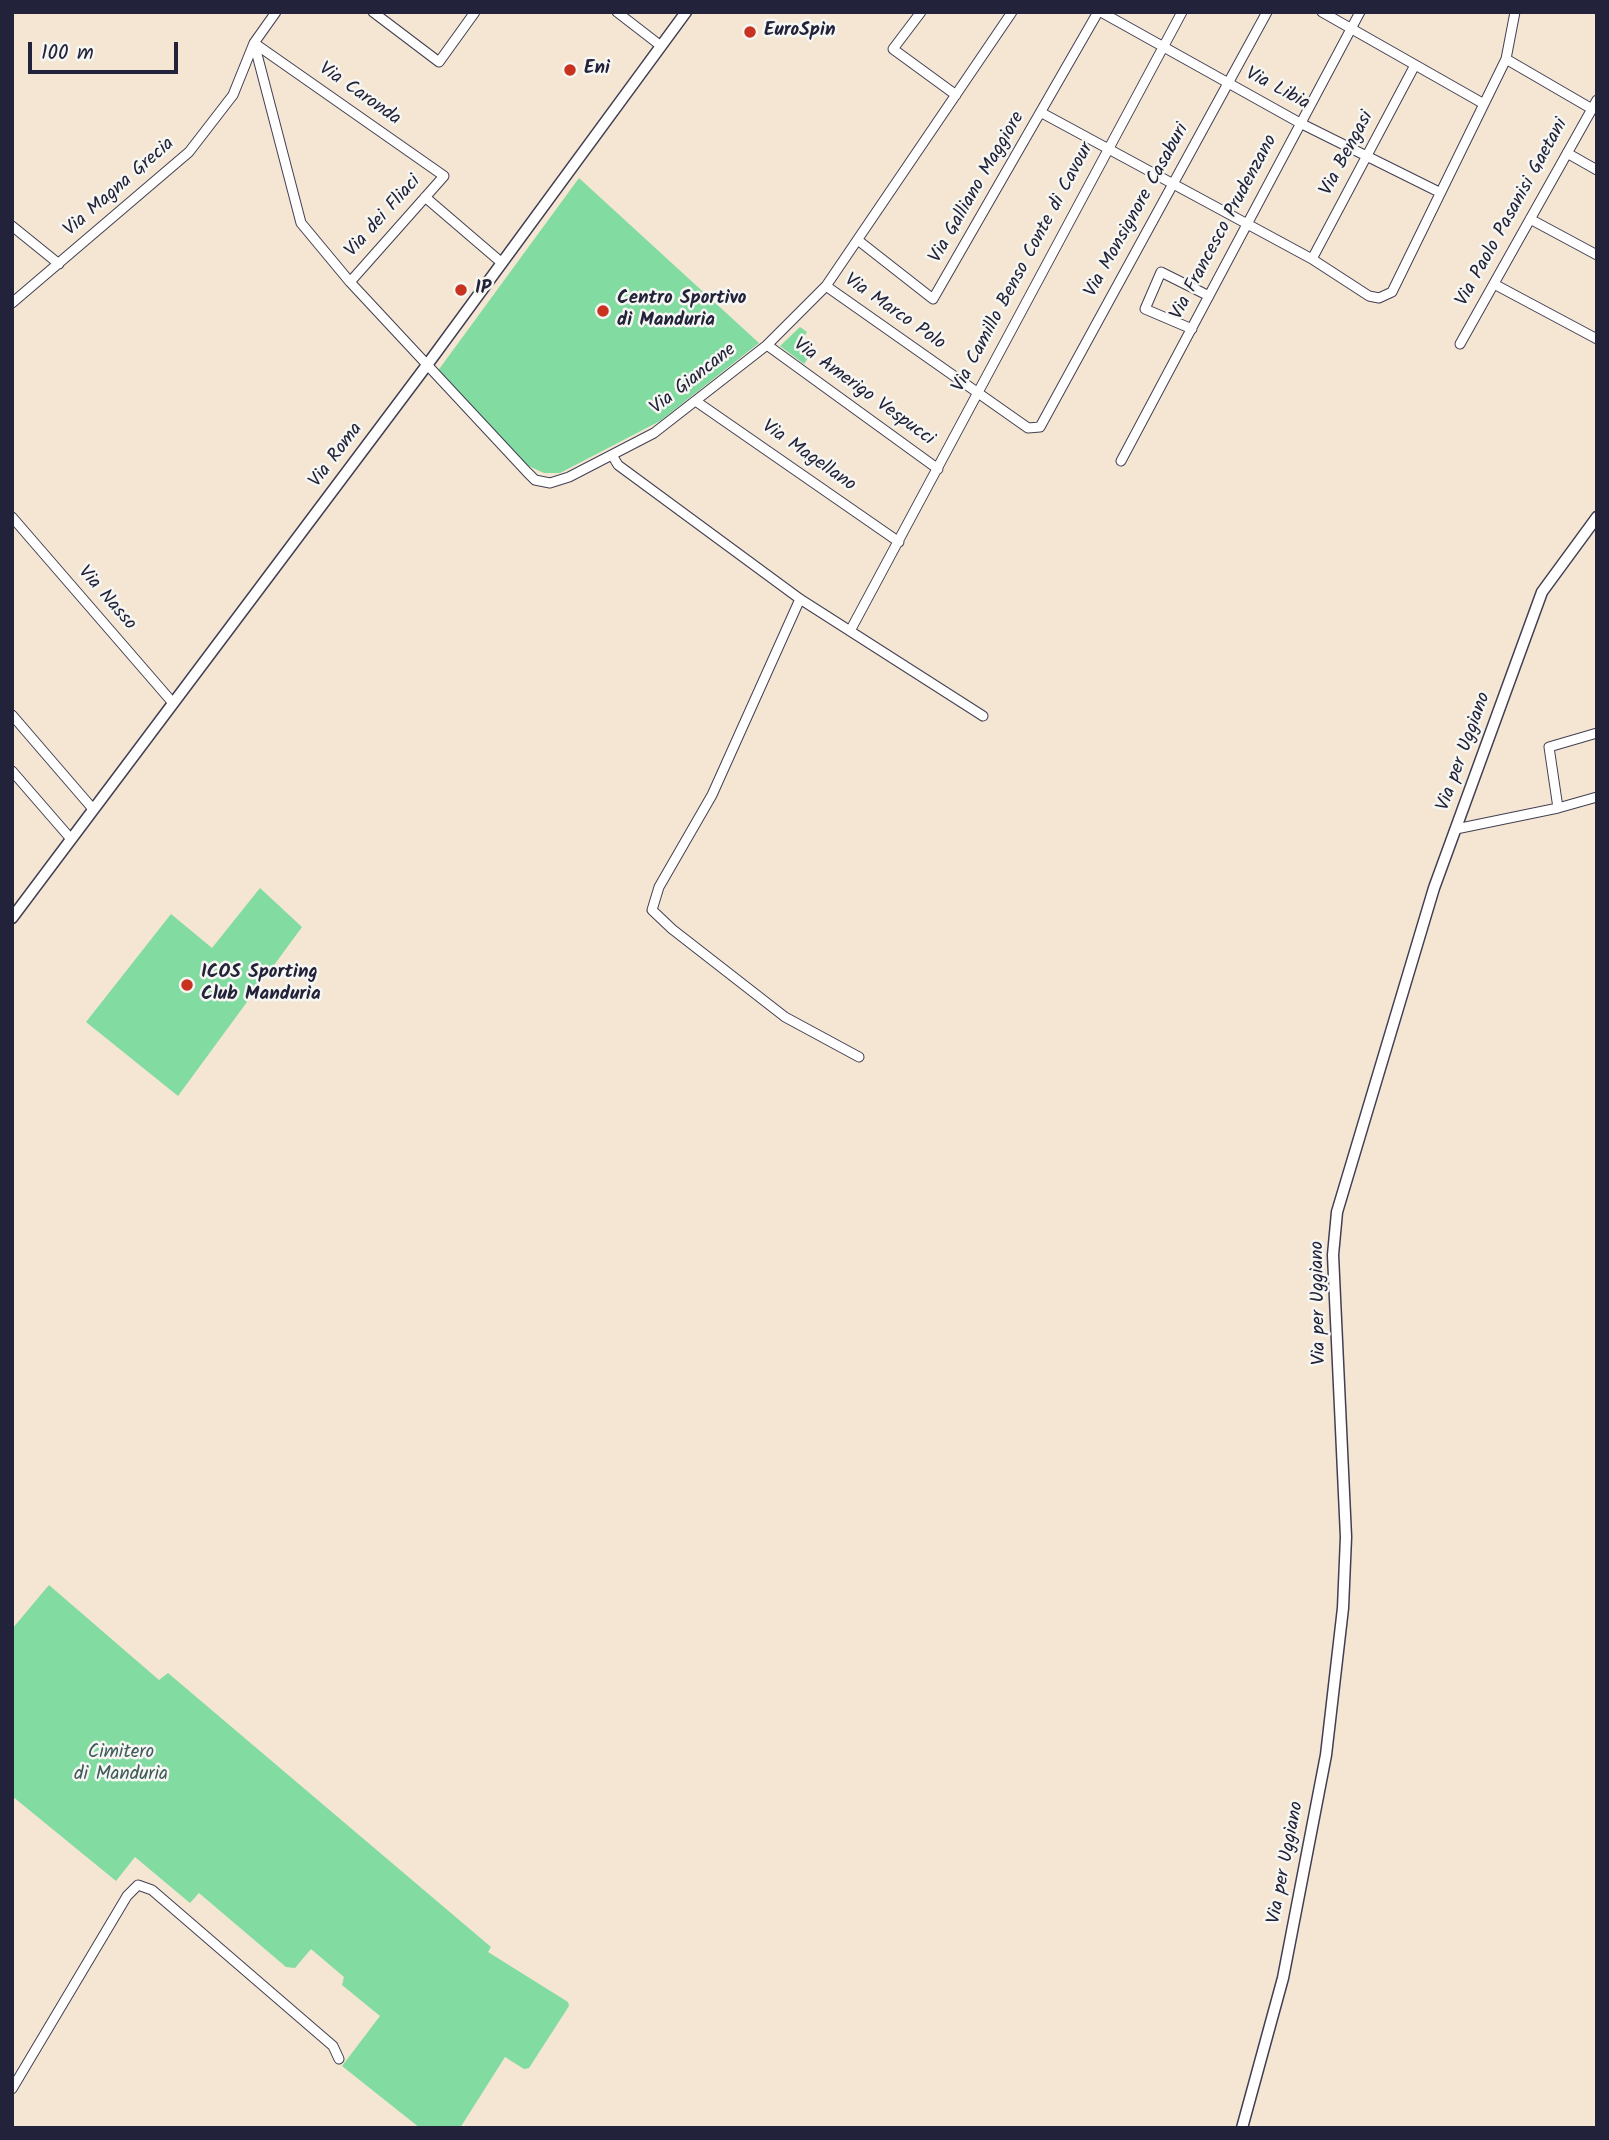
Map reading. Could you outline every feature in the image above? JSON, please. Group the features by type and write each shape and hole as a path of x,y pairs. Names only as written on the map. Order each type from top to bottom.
{"street":[{"name":"Via Magna Grecia","path":"12,303 189,152 233,94 254,43 276,12"},
{"path":"373,12 439,62 475,12"},
{"path":"617,12 661,46"},
{"name":"Via Roma","path":"12,918 427,365 687,12"},
{"path":"921,12 893,49 956,95"},
{"name":"Via Giancane","path":"427,365 534,480 550,483 569,477 654,433 698,402 767,345 826,286 859,241 1011,12"},
{"name":"Via Libia","path":"1099,12 1300,122 1439,192"},
{"name":"Via Galliano Maggiore","path":"859,241 933,299 1099,12"},
{"name":"Via Camillo Benso Conte di Cavour","path":"850,631 1182,12"},
{"name":"Via Monsignore Casaburi","path":"1040,427 1267,12"},
{"path":"1322,12 1484,104"},
{"name":"Via Francesco Prudenzano","path":"1121,461 1360,12"},
{"path":"1041,113 1312,259 1369,296 1386,296 1392,292 1506,59 1515,12"},
{"name":"Via Caronda","path":"254,43 444,176"},
{"path":"254,43 301,223 350,282 427,365"},
{"path":"1506,59 1594,104"},
{"name":"Via Bengasi","path":"1312,259 1415,65"},
{"name":"Via Paolo Pasanisi Gaetani","path":"1460,344 1594,104"},
{"path":"1567,153 1597,170"},
{"name":"Via dei Fliaci","path":"350,282 444,176"},
{"path":"425,197 502,263"},
{"path":"1530,219 1597,255"},
{"path":"12,226 59,264"},
{"path":"1192,328 1145,309 1161,272 1209,296"},
{"path":"1494,284 1597,339"},
{"name":"Via Marco Polo","path":"826,286 1028,428 1040,427"},
{"name":"Via Amerigo Vespucci","path":"767,345 938,469"},
{"name":"Via Magellano","path":"698,402 899,542"},
{"path":"612,455 618,464 800,598 983,716"},
{"name":"Via Nasso","path":"12,517 173,703"},
{"name":"Via per Uggiano","path":"1242,2128 1286,1965 1326,1755 1343,1608 1346,1537 1333,1255 1337,1212 1434,888 1542,592 1597,517"},
{"path":"800,598 712,795 659,887 652,910 672,929 785,1017 859,1057"},
{"path":"12,715 93,809"},
{"path":"1558,808 1549,747 1597,733"},
{"path":"12,771 71,839"},
{"path":"1456,829 1597,797"},
{"path":"12,2089 127,1896 138,1885 152,1890 333,2046 339,2059"}],"green space":[{"name":"Centro Sportivo di Manduria","path":"579,178 759,343 660,421 560,473 544,473 524,464 437,372"},
{"path":"800,327 807,332 802,340 814,349 804,364 780,346"},
{"name":"ICOS Sporting Club Manduria","path":"260,888 302,927 178,1096 86,1022 171,914 212,948"},
{"name":"Cimitero di Manduria","path":"49,1585 159,1680 168,1673 491,1947 488,1952 568,2002 569,2006 529,2068 524,2069 505,2057 460,2128 420,2128 342,2066 380,2016 342,1985 344,1977 311,1949 295,1968 286,1967 199,1893 190,1903 135,1857 116,1881 12,1796 12,1629"}],"place":[{"name":"EuroSpin","path":"750,32"},
{"name":"Eni","path":"570,70"},
{"name":"IP","path":"461,290"},
{"name":"Centro Sportivo di Manduria","path":"603,311"},
{"name":"ICOS Sporting Club Manduria","path":"187,985"}]}
